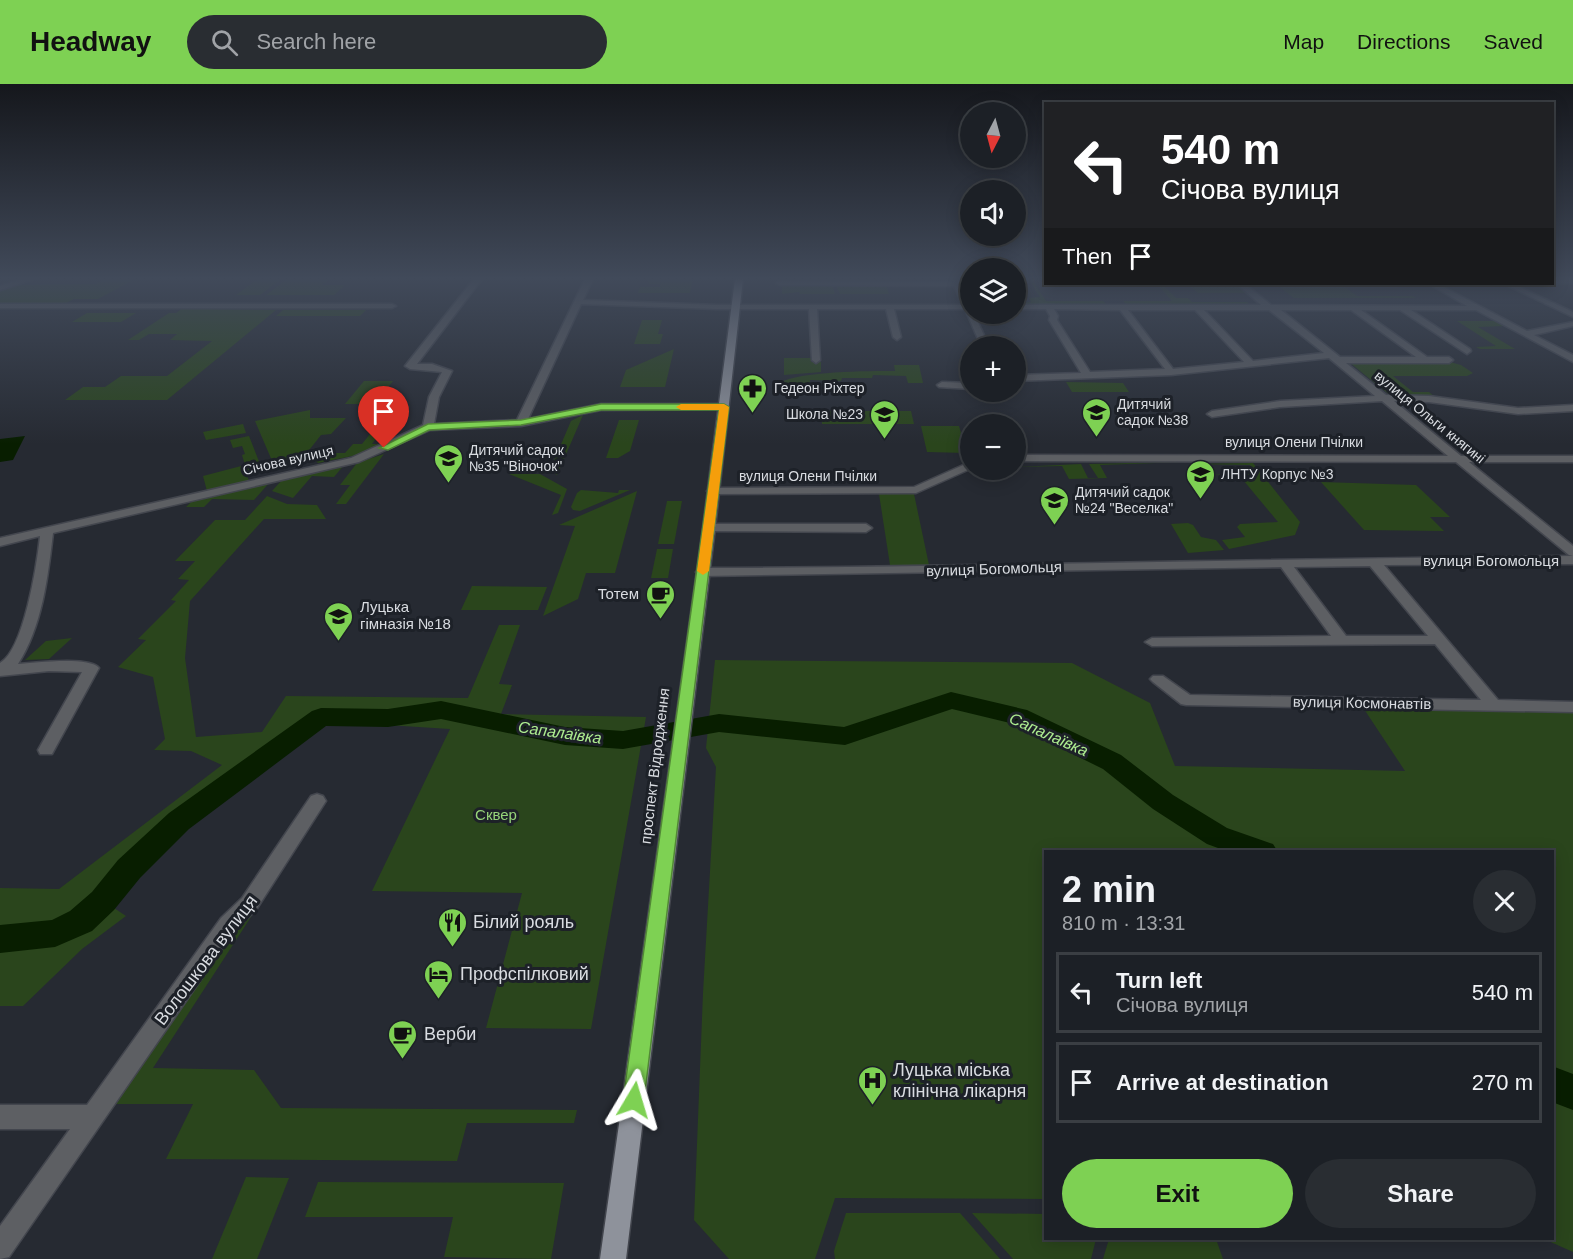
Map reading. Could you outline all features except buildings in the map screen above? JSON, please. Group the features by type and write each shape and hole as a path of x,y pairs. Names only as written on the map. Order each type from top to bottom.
{"main road":[{"name":"проспект Відродження","path":"613,1259 733,334"}],"street":[{"path":"428,427 434,397 447,371 432,367 410,366 435,334"},
{"path":"521,423 563,334"},
{"path":"815,334 816,360"},
{"path":"1062,334 1087,375"},
{"path":"1144,334 1171,372"},
{"path":"1222,334 1249,362"},
{"name":"вулиця Ольги княгині","path":"1306,334 1573,552"},
{"path":"1389,334 1425,360"},
{"path":"1441,334 1467,351"},
{"path":"1530,334 1573,359"},
{"path":"1026,378 1171,372 1249,362 1335,357 1449,360"},
{"path":"942,386 960,386"},
{"path":"1212,414 1280,404 1387,398 1429,399 1518,411 1573,408"},
{"name":"Січова вулиця","path":"0,543 355,460 428,427 521,423 601,407 724,407"},
{"name":"вулиця Олени Пчілки","path":"1026,458 1573,459"},
{"name":"вулиця Олени Пчілки","path":"713,491 916,490 960,470"},
{"path":"709,528 866,528"},
{"path":"0,670 12,662 23,642 43,563 47,531"},
{"name":"вулиця Богомольця","path":"703,572 891,572 1284,562 1573,560"},
{"path":"1373,561 1494,706"},
{"path":"1284,562 1341,640"},
{"path":"1152,642 1439,640"},
{"path":"0,670 49,666 92,668 46,750"},
{"name":"вулиця Космонавтів","path":"1158,679 1186,700 1573,707"},
{"name":"Волошкова вулиця","path":"0,1248 228,924 249,904 317,801"},
{"path":"0,1116 92,1117"}],"green space":[{"path":"137,334 247,334 167,400 65,400 83,387 105,387 121,376 167,376 212,341 170,340 177,334 149,334 139,340 128,340"},
{"path":"637,334 663,334 660,344 634,344"},
{"path":"1477,334 1489,334 1515,349 1476,347 1496,346"},
{"path":"674,349 665,387 620,387 626,370"},
{"path":"784,358 811,358 811,362 821,362 821,372 784,375"},
{"path":"1349,362 1450,362 1461,365 1473,373 1467,376 1393,376 1413,392 1429,392 1434,396 1391,396"},
{"path":"894,365 919,365 923,383 908,383 906,376 873,375 872,378 842,378 841,381 810,380 810,384 779,383 818,374 895,371"},
{"path":"364,381 393,381 375,404 345,404"},
{"path":"1066,382 1123,383 1129,392 1072,392"},
{"path":"310,410 310,418 346,418 331,434 321,435 306,454 306,463 276,470 255,421"},
{"path":"822,411 911,411 914,424 822,424"},
{"path":"583,415 557,475 550,470 571,421"},
{"path":"383,418 391,418 372,444 386,444 357,455 318,463 315,460 321,453 345,453 353,444 362,444"},
{"path":"619,420 639,420 630,451 618,458 606,458"},
{"path":"243,424 246,433 206,440 203,432"},
{"path":"921,426 959,426 960,453 927,452"},
{"path":"249,436 262,469 246,472 249,481 207,491 203,476 245,465 242,446 233,448 230,440"},
{"path":"384,454 346,504 336,504 350,485 340,485 357,463"},
{"path":"1184,462 1100,465 1107,478 1069,479 1062,466 1026,467 1081,464 1088,478 1098,478 1089,464"},
{"path":"1253,463 1300,522 1295,535 1229,549 1222,540 1245,537 1237,527 1240,524 1278,522 1239,475 1210,475 1257,473 1250,465 1192,464"},
{"path":"344,465 334,477 312,476 293,498 272,491 282,480"},
{"path":"509,474 540,474 567,489 558,513 552,515 561,495"},
{"path":"270,482 254,500 212,499 204,507 186,507 192,501"},
{"path":"1321,482 1416,485 1450,517 1430,517 1444,531 1364,530"},
{"path":"581,490 618,493 619,490 630,490 580,511 573,510 571,507 577,493"},
{"path":"637,491 615,573 586,573 578,599 543,616 575,526 559,525"},
{"path":"879,494 914,494 929,565 890,565"},
{"name":"Сквер","path":"267,496 287,504 317,505 326,519 264,519 190,601 185,658 196,737 262,732 286,696 468,698 499,625 520,625 499,684 512,685 501,714 646,717 591,1029 486,1028 522,893 372,891 450,729 324,721 278,753 169,841 111,906 126,916 82,949 23,1006 0,1006 0,888 59,889 222,765 191,751 154,750 165,739 153,677 118,667 146,640 138,639 176,601 171,600 189,580 178,579 195,561 175,561 215,520 245,520"},
{"path":"667,501 682,501 674,544 658,544"},
{"path":"1171,524 1193,525 1201,537 1216,540 1224,550 1188,553"},
{"path":"657,549 673,549 668,578 651,578"},
{"path":"472,586 547,587 538,610 461,610"},
{"path":"72,638 49,659 25,660 46,641"},
{"path":"715,660 1072,663 1150,703 1175,766 1405,771 1362,706 1573,709 1573,1252 1546,1240 1554,1240 1554,850 1044,850 1044,1199 835,1198 815,1259 729,1259 694,1220 703,993 716,767 706,748"},
{"path":"260,903 153,1068 254,1070 281,1108 577,1110 574,1123 467,1123 457,1161 166,1159 193,1104 110,1104 234,925"},
{"path":"246,1177 289,1178 257,1259 212,1259"},
{"path":"318,1182 564,1183 551,1259 444,1257 453,1217 305,1217"},
{"path":"846,1213 960,1213 1000,1259 835,1259 834,1251"},
{"path":"972,1213 1044,1214 1044,1240 1096,1240 1091,1259 1013,1259"},
{"path":"1109,1240 1216,1240 1223,1259 1103,1259"}],"shaded area":[{"path":"25,436 13,460 0,462 0,439"}],"waterway":[{"name":"Сапалаївка","path":"0,939 55,933 81,921 103,901 129,869 179,821 321,717 388,718 441,710 565,736 623,740 719,723 845,736 951,700 1018,716 1112,762 1163,802 1217,836 1257,850"},
{"name":"Сапалаївка","path":"1554,1085 1573,1092"}],"slow traffic":[{"path":"681,407 724,407 703,571"}],"place":[{"name":"Гедеон Ріхтер","path":"753,414"},
{"name":"Дитячий садок №38","path":"1096,438"},
{"name":"Школа №23","path":"884,440"},
{"name":"Дитячий садок №35 \"Віночок\"","path":"448,484"},
{"name":"ЛНТУ Корпус №3","path":"1200,500"},
{"name":"Дитячий садок №24 \"Веселка\"","path":"1054,526"},
{"name":"Тотем","path":"660,620"},
{"name":"Луцька гімназія №18","path":"339,642"},
{"name":"Білий рояль","path":"452,948"},
{"name":"Профспілковий","path":"439,1000"},
{"name":"Верби","path":"403,1060"},
{"name":"Луцька міська клінічна лікарня","path":"872,1106"}],"route":[{"path":"384,448 428,427 521,423 601,407 724,407 634,1100"}]}
